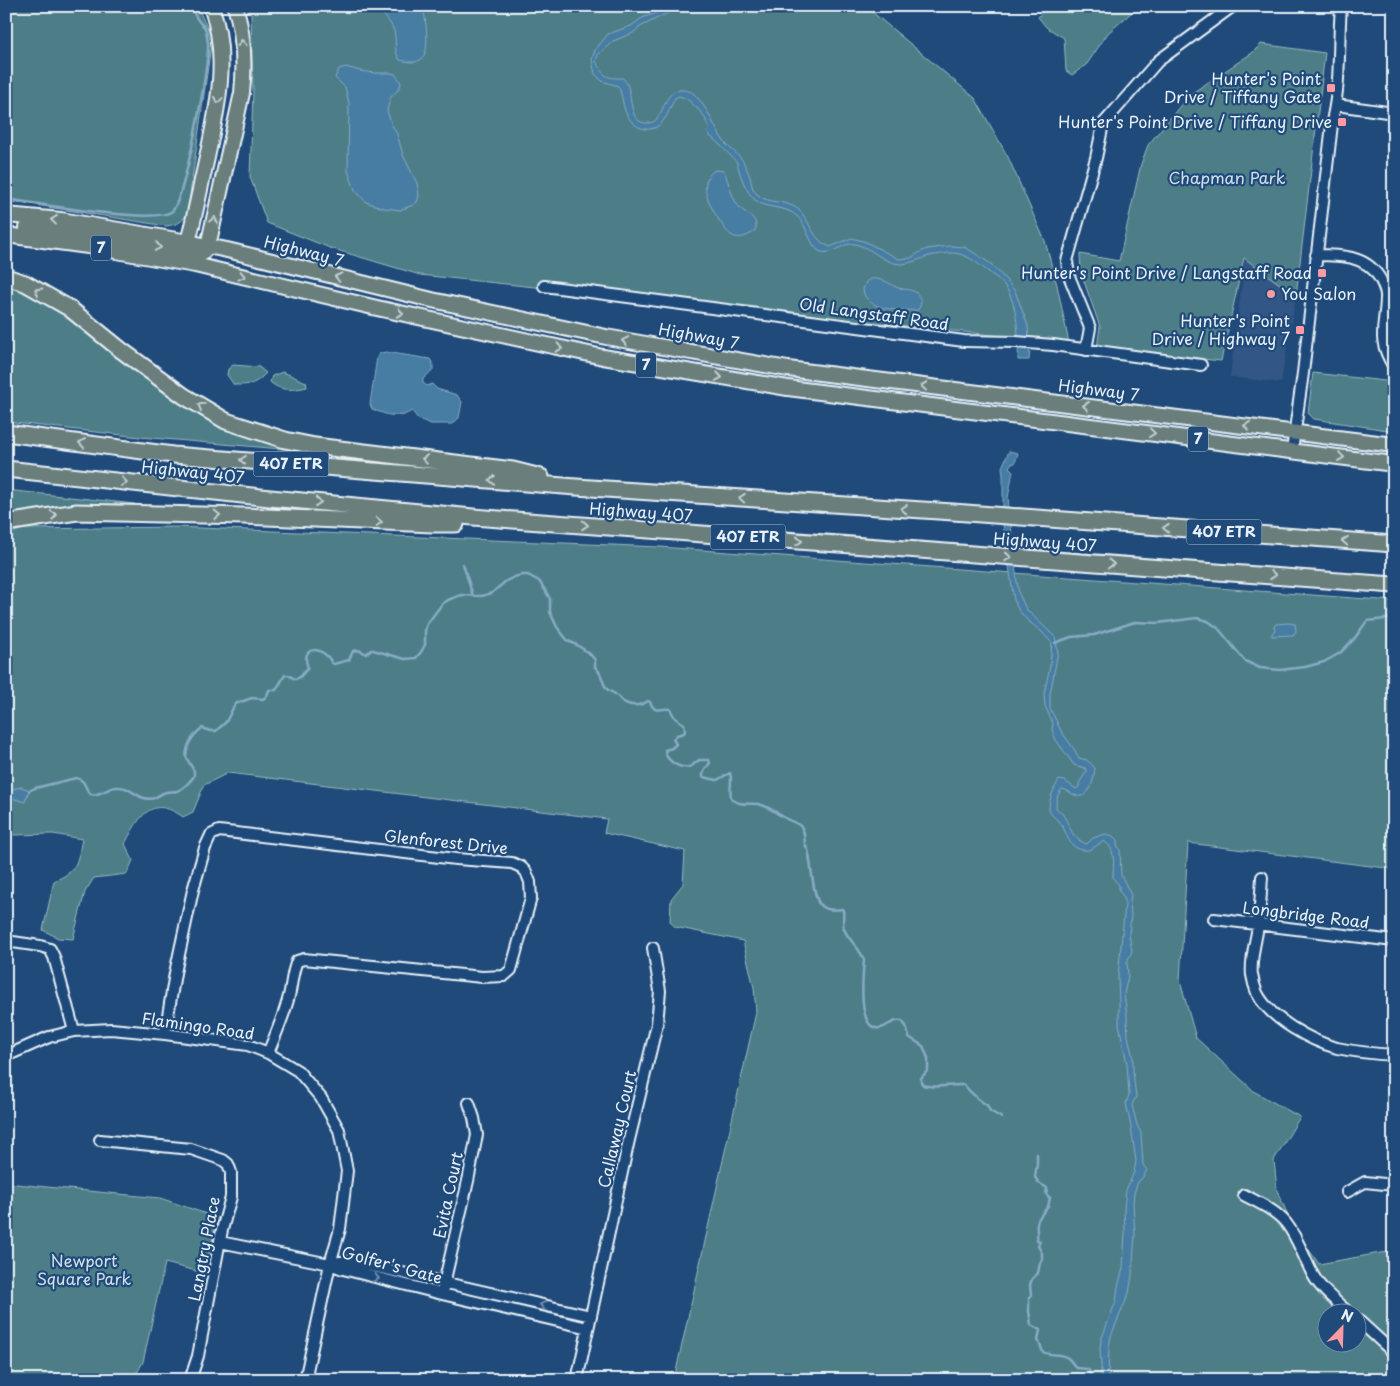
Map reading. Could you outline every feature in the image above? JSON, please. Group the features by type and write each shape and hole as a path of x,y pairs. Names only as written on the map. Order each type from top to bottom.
{"highway":[{"path":"6,277 25,283 69,308 121,350 184,396 226,421 285,440 316,446 512,470 576,487"},
{"name":"Highway 407","path":"6,433 173,455 576,487 1394,544"},
{"name":"Highway 407","path":"6,468 280,499 536,522 1394,585"},
{"path":"6,523 77,512 243,516 434,524 536,522"}],"main road":[{"path":"191,253 219,96 221,52 218,30 211,6"},
{"path":"6,227 72,233 200,255 208,246 240,100 244,73 243,44 235,6"},
{"name":"7","path":"6,215 60,220 191,253 377,308 603,358 788,388 1394,464"},
{"name":"7","path":"6,235 88,246 191,253"},
{"name":"Highway 7","path":"208,246 442,302 606,337 778,368 1394,445"}],"street":[{"path":"1086,350 1090,328 1069,276 1067,261 1096,158 1103,124 1158,61 1233,6"},
{"path":"1292,452 1336,104 1339,60 1338,7"},
{"path":"1336,104 1394,113"},
{"path":"1316,255 1351,258 1361,261 1370,266 1384,285 1390,299 1382,332 1384,345 1394,367"},
{"name":"Old Langstaff Road","path":"544,286 964,340 1053,345 1201,365"},
{"name":"Glenforest Drive","path":"165,1034 175,973 193,890 205,848 211,835 219,831 456,859 512,863 521,867 526,872 530,882 532,898 513,964 504,976 482,977 304,959 297,961 290,994 268,1053"},
{"path":"1262,877 1252,974 1258,994 1279,1019 1317,1041 1331,1046 1394,1056"},
{"name":"Longbridge Road","path":"1214,919 1394,942"},
{"path":"6,942 50,949 54,957 74,1031"},
{"name":"Callaway Court","path":"577,1380 657,1024 660,991 653,948"},
{"name":"Flamingo Road","path":"6,1056 49,1037 74,1031 111,1029 248,1045 268,1053 298,1071 321,1098 339,1130 347,1171 340,1229 330,1264 305,1380"},
{"name":"Evita Court","path":"442,1294 477,1135 469,1103"},
{"name":"Langtry Place","path":"100,1140 191,1149 223,1160 228,1164 231,1197 220,1242 198,1356 190,1380"},
{"path":"1348,1192 1365,1182 1394,1185"},
{"path":"1244,1195 1271,1210 1286,1223 1294,1234 1313,1275 1325,1291 1339,1304"},
{"path":"220,1242 330,1264"},
{"name":"Golfer's Gate","path":"330,1264 350,1261 590,1316"},
{"name":"Golfer's Gate","path":"330,1264 343,1270 588,1328"},
{"path":"1368,1329 1394,1353"}],"shaded area":[{"path":"372,6 423,6 427,43 424,56 420,60 413,62 400,60 396,51 394,32 390,23"},
{"path":"663,6 674,6 670,12 640,27 633,33 613,41 598,55 596,61 600,70 605,75 612,78 623,78 626,82 632,109 638,120 649,123 654,121 658,118 670,95 681,90 689,91 700,100 725,143 744,163 755,192 767,200 789,204 799,210 819,240 830,247 852,238 866,242 899,259 911,258 927,249 950,246 964,247 973,252 991,264 1015,291 1028,326 1029,360 1018,360 1018,331 1015,312 1013,302 1005,286 964,255 948,253 900,264 888,261 855,244 846,245 828,252 819,251 813,245 797,216 787,210 760,203 752,197 743,182 737,163 710,136 704,116 687,99 679,96 675,98 664,120 656,127 645,129 632,122 625,112 618,86 602,81 595,74 592,60 595,50 608,34 631,26 642,18 656,13"},
{"path":"346,67 360,71 395,74 400,81 401,84 398,90 390,98 387,111 397,134 403,155 417,183 419,196 417,202 413,205 400,210 384,208 366,202 355,190 348,171 349,103 345,87 335,78 339,69"},
{"path":"715,170 724,171 738,206 751,216 756,223 756,227 751,234 741,237 732,236 715,214 706,194 706,181"},
{"path":"1245,258 1296,296 1281,383 1230,377"},
{"path":"870,279 881,280 916,293 921,302 918,310 894,310 877,306 870,302 863,290 866,282"},
{"path":"386,352 430,359 433,364 433,370 423,379 423,383 427,386 432,384 437,389 457,395 462,402 459,418 452,424 431,424 418,419 412,411 402,416 386,414 372,409 370,404 377,357 380,353"},
{"path":"1009,451 1018,453 1015,463 1009,467 1013,471 1008,498 1019,594 1026,609 1055,637 1058,652 1050,694 1050,708 1061,731 1079,758 1087,760 1095,768 1089,791 1082,796 1077,796 1062,789 1058,796 1056,808 1061,812 1072,833 1081,841 1087,844 1093,838 1105,834 1113,836 1117,840 1120,850 1121,875 1131,895 1129,934 1132,951 1127,962 1128,976 1124,994 1128,1036 1133,1058 1136,1097 1132,1105 1141,1133 1143,1165 1147,1170 1138,1182 1134,1193 1135,1235 1132,1275 1129,1293 1111,1336 1108,1380 1101,1380 1101,1340 1116,1301 1123,1268 1126,1190 1134,1172 1136,1161 1126,1103 1129,1095 1127,1064 1119,1024 1118,977 1125,904 1124,897 1119,891 1119,885 1113,878 1113,853 1108,845 1104,841 1086,850 1074,846 1061,824 1051,814 1049,809 1052,794 1059,780 1065,781 1076,789 1079,787 1079,783 1087,771 1085,768 1074,765 1056,740 1052,730 1053,723 1045,706 1044,694 1050,666 1052,643 1019,611 1014,600 1003,525 1002,467"},
{"path":"1276,624 1295,624 1296,631 1293,635 1272,636"},
{"path":"22,787 29,790 25,802 9,795 6,796 6,790"}],"green space":[{"path":"6,6 197,6 212,38 188,208 181,221 166,226 23,203 6,202"},
{"path":"247,6 865,6 975,98 1008,157 1045,241 1057,285 1069,343 420,275 330,248 267,223 250,177 253,92 251,14"},
{"path":"1048,6 1139,6 1108,33 1087,64 1072,75 1066,71 1064,38 1046,27 1038,17"},
{"name":"Chapman Park","path":"1261,44 1325,53 1296,296 1244,258 1221,361 1097,348 1100,327 1081,273 1080,254 1119,261 1141,164 1148,145 1189,95 1252,53"},
{"path":"6,283 46,302 83,327 182,405 240,433 317,452 140,437 6,422"},
{"path":"233,365 259,367 266,373 252,384 234,385 227,375 228,369"},
{"path":"283,372 306,382 307,387 283,389 270,382 272,376"},
{"path":"1313,373 1394,382 1394,431 1314,419 1308,413"},
{"path":"6,490 135,504 136,507 55,506 6,517"},
{"path":"176,527 660,547 1394,601 1394,869 1188,843 1180,981 1196,1038 1255,1092 1300,1117 1274,1160 1277,1190 1293,1227 1319,1264 1394,1252 1394,1363 1386,1380 674,1380 756,1012 754,988 743,941 675,927 670,921 671,899 683,884 685,851 604,833 607,819 228,773 204,785 193,812 183,817 172,810 162,808 154,808 147,812 135,825 125,844 133,860 127,874 94,878 85,892 73,939 58,938 43,930 54,881 68,873 75,865 82,839 53,834 13,835 6,842 6,535 23,529"},
{"name":"Newport Square Park","path":"6,1183 160,1198 218,1218 204,1273 165,1263 143,1362 133,1380 15,1380 6,1378"}],"waterway":[{"path":"6,199 141,216 171,212 183,185 189,160 201,103 208,55 206,30 191,6"},
{"path":"463,564 473,596"},
{"path":"29,791 76,778 80,779 89,792 94,795 113,787 121,787 140,797 151,799 166,792 182,789 194,776 194,771 186,757 189,744 195,734 202,728 216,731 226,722 235,704 252,698 263,699 267,696 269,690 276,690 285,675 295,679 300,677 308,668 306,660 310,651 314,650 324,653 334,664 349,660 353,651 356,650 366,654 373,650 405,659 416,658 425,645 427,624 442,604 461,595 482,596 492,593 506,581 514,577 528,575 539,581 545,590 550,599 550,612 557,627 568,641 590,654 595,660 595,667 607,689 617,695 622,701 635,706 648,701 656,709 670,709 675,718 684,724 684,733 677,735 673,739 676,744 672,748 665,750 670,760 681,767 690,766 699,760 709,760 710,763 704,771 703,777 717,780 730,773 732,799 741,803 766,806 802,828 818,902 826,909 843,909 844,929 864,960 862,989 864,1012 868,1021 873,1027 881,1028 894,1022 902,1021 906,1026 909,1037 923,1046 928,1058 928,1070 921,1078 923,1085 933,1087 964,1085 987,1105 990,1111 1002,1118"},
{"path":"1055,643 1071,637 1094,635 1135,622 1158,623 1197,618 1208,621 1218,628 1245,661 1260,668 1280,670 1305,667 1324,662 1340,653 1354,639 1367,621 1394,618"},
{"path":"1037,1154 1035,1177 1039,1183 1047,1188 1046,1194 1050,1198 1048,1206 1037,1223 1037,1240 1040,1241 1038,1246 1042,1253 1042,1259 1038,1273 1032,1279 1030,1285 1029,1311 1031,1325 1040,1330 1038,1340 1043,1352 1064,1356 1076,1368 1089,1370 1092,1380"}],"place":[{"name":"Hunter's Point Drive / Tiffany Gate","path":"1331,88"},
{"name":"Hunter's Point Drive / Tiffany Drive","path":"1342,122"},
{"name":"Hunter's Point Drive / Langstaff Road","path":"1322,273"},
{"name":"You Salon","path":"1271,294"},
{"name":"Hunter's Point Drive / Highway 7","path":"1300,330"}]}
